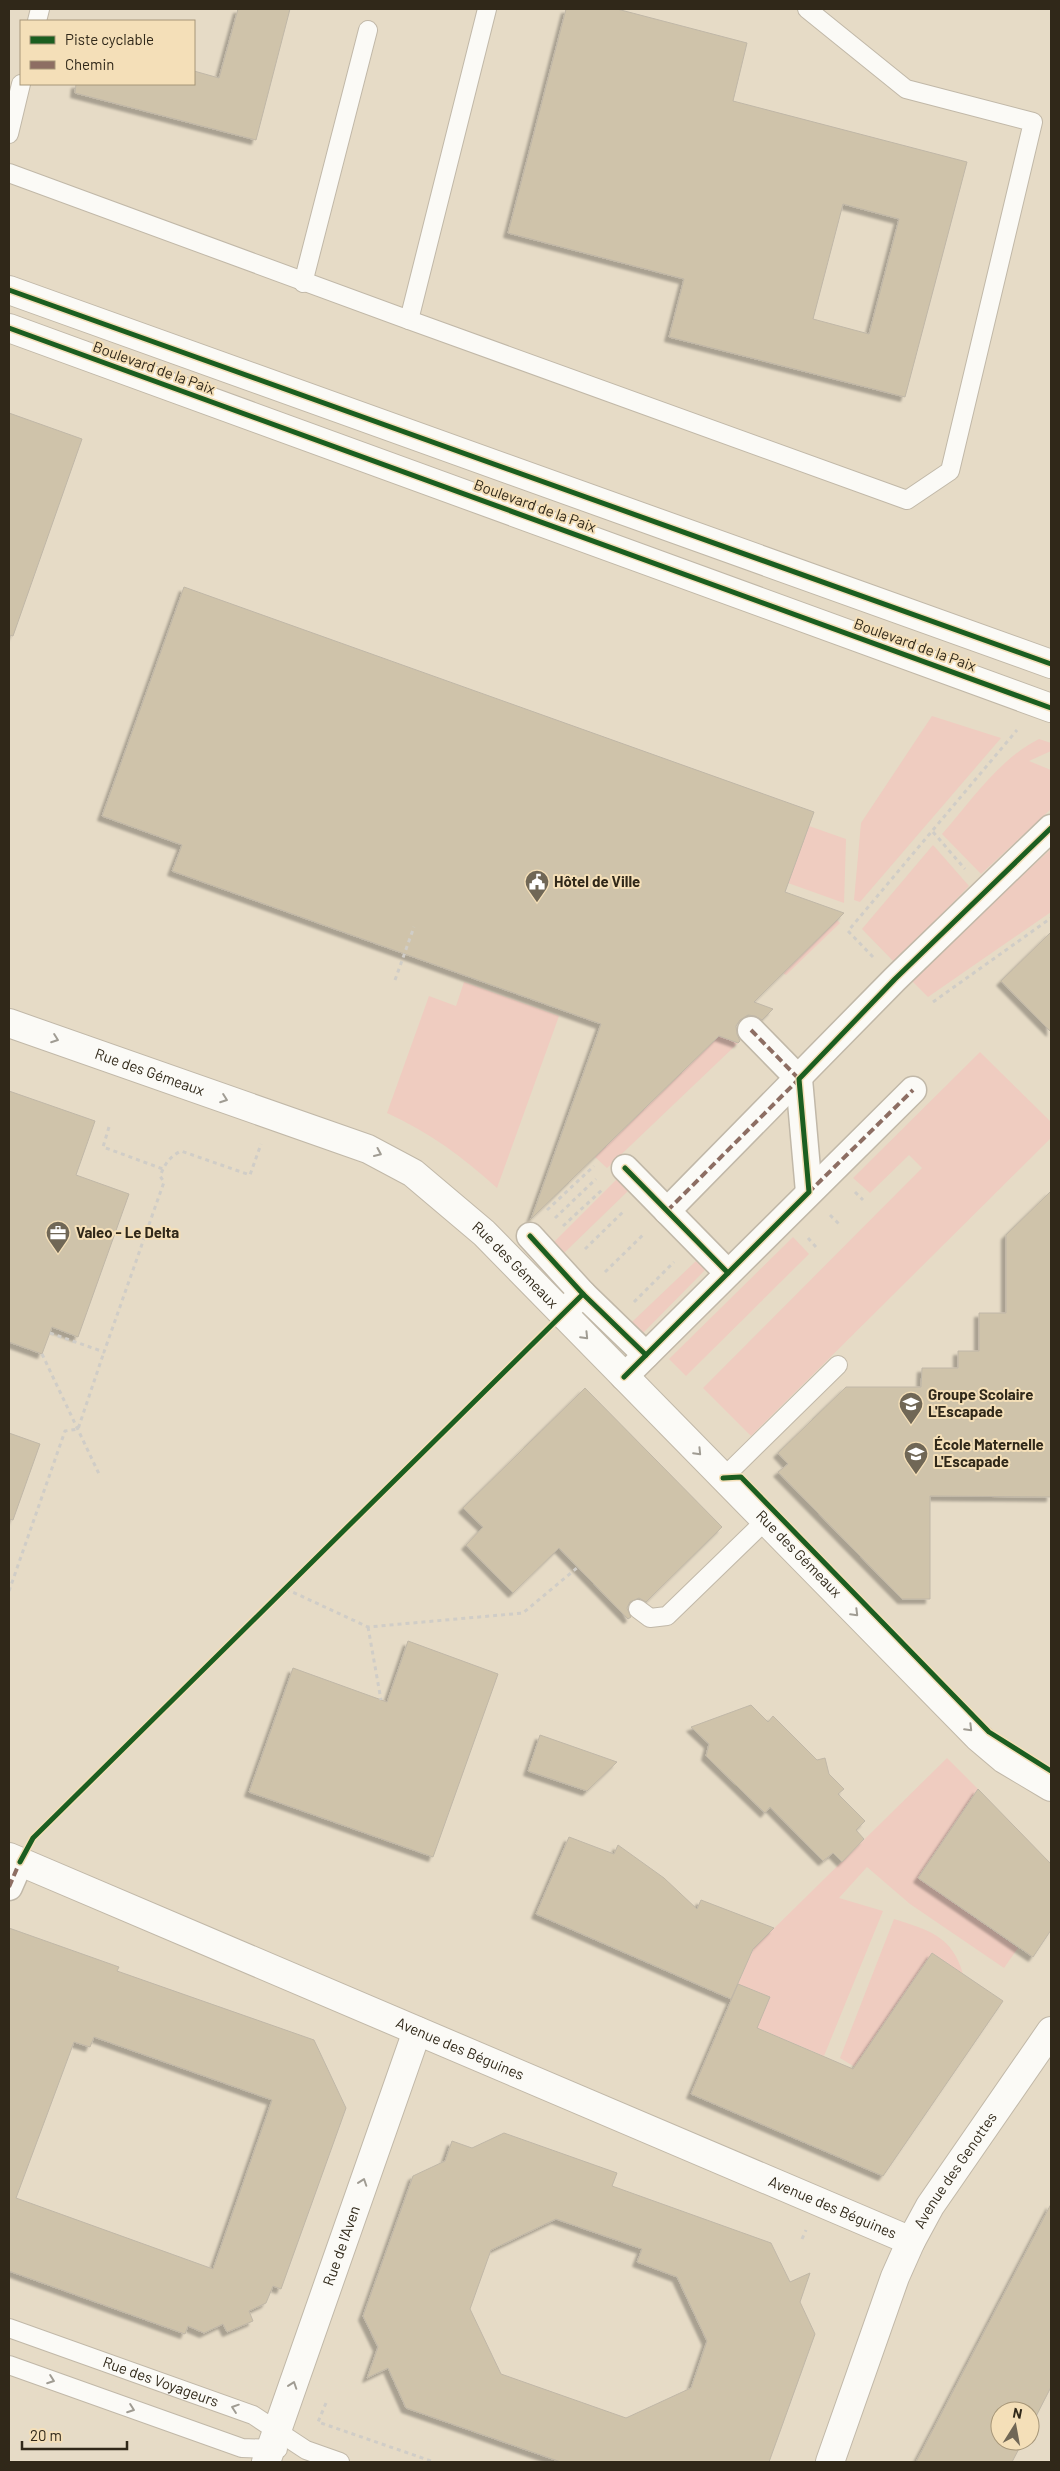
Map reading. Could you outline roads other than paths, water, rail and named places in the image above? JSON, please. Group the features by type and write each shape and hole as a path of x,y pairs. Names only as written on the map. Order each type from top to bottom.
{"street":[{"name":"Boulevard de la Paix","path":"9,290 1051,664"},
{"name":"Boulevard de la Paix","path":"9,328 1051,708"},
{"path":"659,1219 799,1079 895,979 1051,828"},
{"name":"Rue des Gémeaux","path":"9,1023 382,1154 413,1173 484,1233 978,1737 1004,1758 1051,1787"},
{"path":"751,1030 799,1079 809,1192"},
{"path":"624,1377 913,1090"},
{"path":"613,1171 659,1219 728,1273"},
{"path":"541,1224 592,1285 646,1355"},
{"path":"562,1313 592,1285"},
{"name":"Avenue des Béguines","path":"12,1871 417,2031 911,2241"},
{"name":"Rue de l'Aven","path":"271,2447 417,2031"},
{"name":"Avenue des Genottes","path":"830,2462 895,2277 911,2241 930,2206 1051,2031"}],"lane":[{"path":"409,320 487,9"},
{"path":"9,173 303,283 908,500 950,470 1033,122 906,89 807,9"},
{"path":"303,283 368,30"},
{"path":"9,134 21,85"},
{"path":"723,1478 838,1365"},
{"path":"638,1609 650,1618 667,1616 765,1521"},
{"name":"Rue des Voyageurs","path":"9,2328 253,2415 271,2447 306,2450 340,2462"},
{"path":"9,2365 242,2448 271,2447"}],"place":[{"name":"Hôtel de Ville","path":"537,903"},
{"name":"Valeo - Le Delta","path":"58,1254"},
{"name":"Groupe Scolaire L'Escapade","path":"911,1425"},
{"name":"École Maternelle L'Escapade","path":"916,1475"}]}
